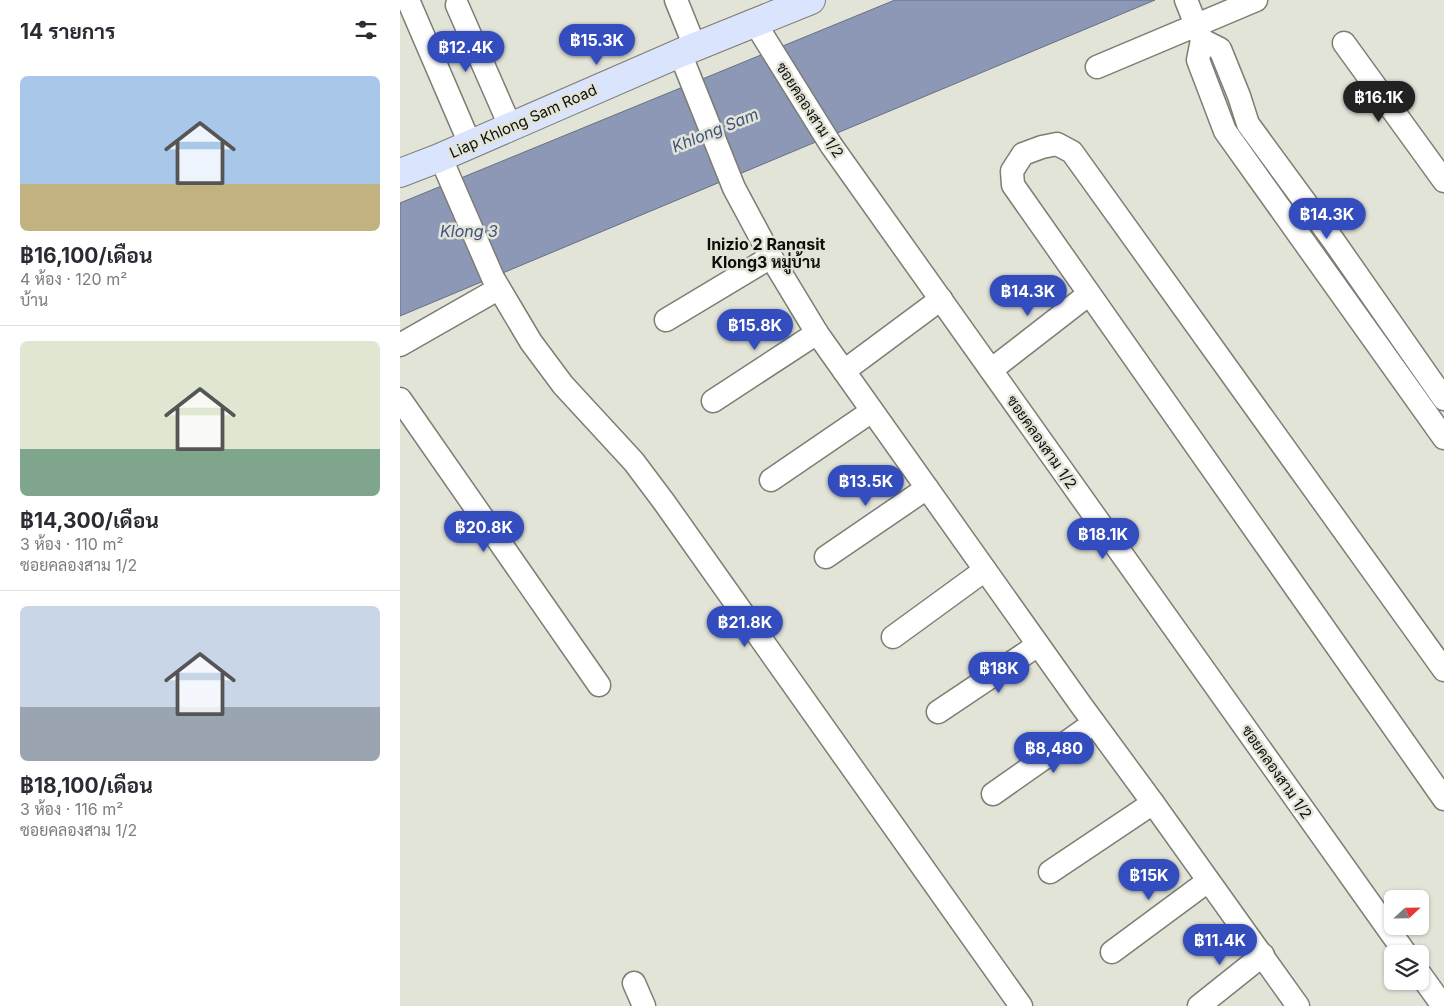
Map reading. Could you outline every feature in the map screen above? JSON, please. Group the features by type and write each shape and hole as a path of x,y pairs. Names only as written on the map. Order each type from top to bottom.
{"main road":[{"name":"Liap Khlong Sam Road","path":"400,173 441,160 470,144 510,126 688,50 761,33 811,0"}],"street":[{"path":"408,0 470,144"},
{"path":"676,0 688,50 690,78 734,188 771,257 817,333 1094,723 1264,955 1298,1006"},
{"path":"1097,67 1193,18 1256,0"},
{"path":"457,5 510,126"},
{"path":"1193,18 1220,49 1240,96 1248,124 1333,240 1444,399"},
{"path":"1193,18 1198,60 1225,130 1444,438"},
{"name":"ซอยคลองสาม 1/2","path":"761,33 831,145 1400,945"},
{"path":"1344,43 1444,182"},
{"path":"1217,106 1240,96"},
{"path":"1444,670 1072,152 1057,144 1023,154 1012,171 1013,185 1444,799"},
{"path":"441,160 495,283 531,342 563,385 634,462 664,502 1021,1006"},
{"path":"1314,253 1333,240"},
{"path":"666,320 771,257"},
{"path":"400,345 495,283"},
{"path":"991,370 1089,294"},
{"path":"844,371 940,300"},
{"path":"713,401 817,333"},
{"path":"400,399 599,685"},
{"path":"770,480 872,411"},
{"path":"826,557 928,488"},
{"path":"893,637 985,570"},
{"path":"938,712 1038,645"},
{"path":"993,794 1094,723"},
{"path":"1050,872 1154,803"},
{"path":"1112,952 1208,881"},
{"path":"1199,1006 1264,955"},
{"path":"634,983 644,1006"},
{"path":"1429,987 1443,1006"}],"water":[{"name":"Klong 3","path":"895,0 1155,0 400,316 400,203"}],"district":[{"name":"Inizio 2 Rangsit Klong3 หมู่บ้าน","path":"766,253"}],"water label":[{"name":"Khlong Sam","path":"715,130"}]}
